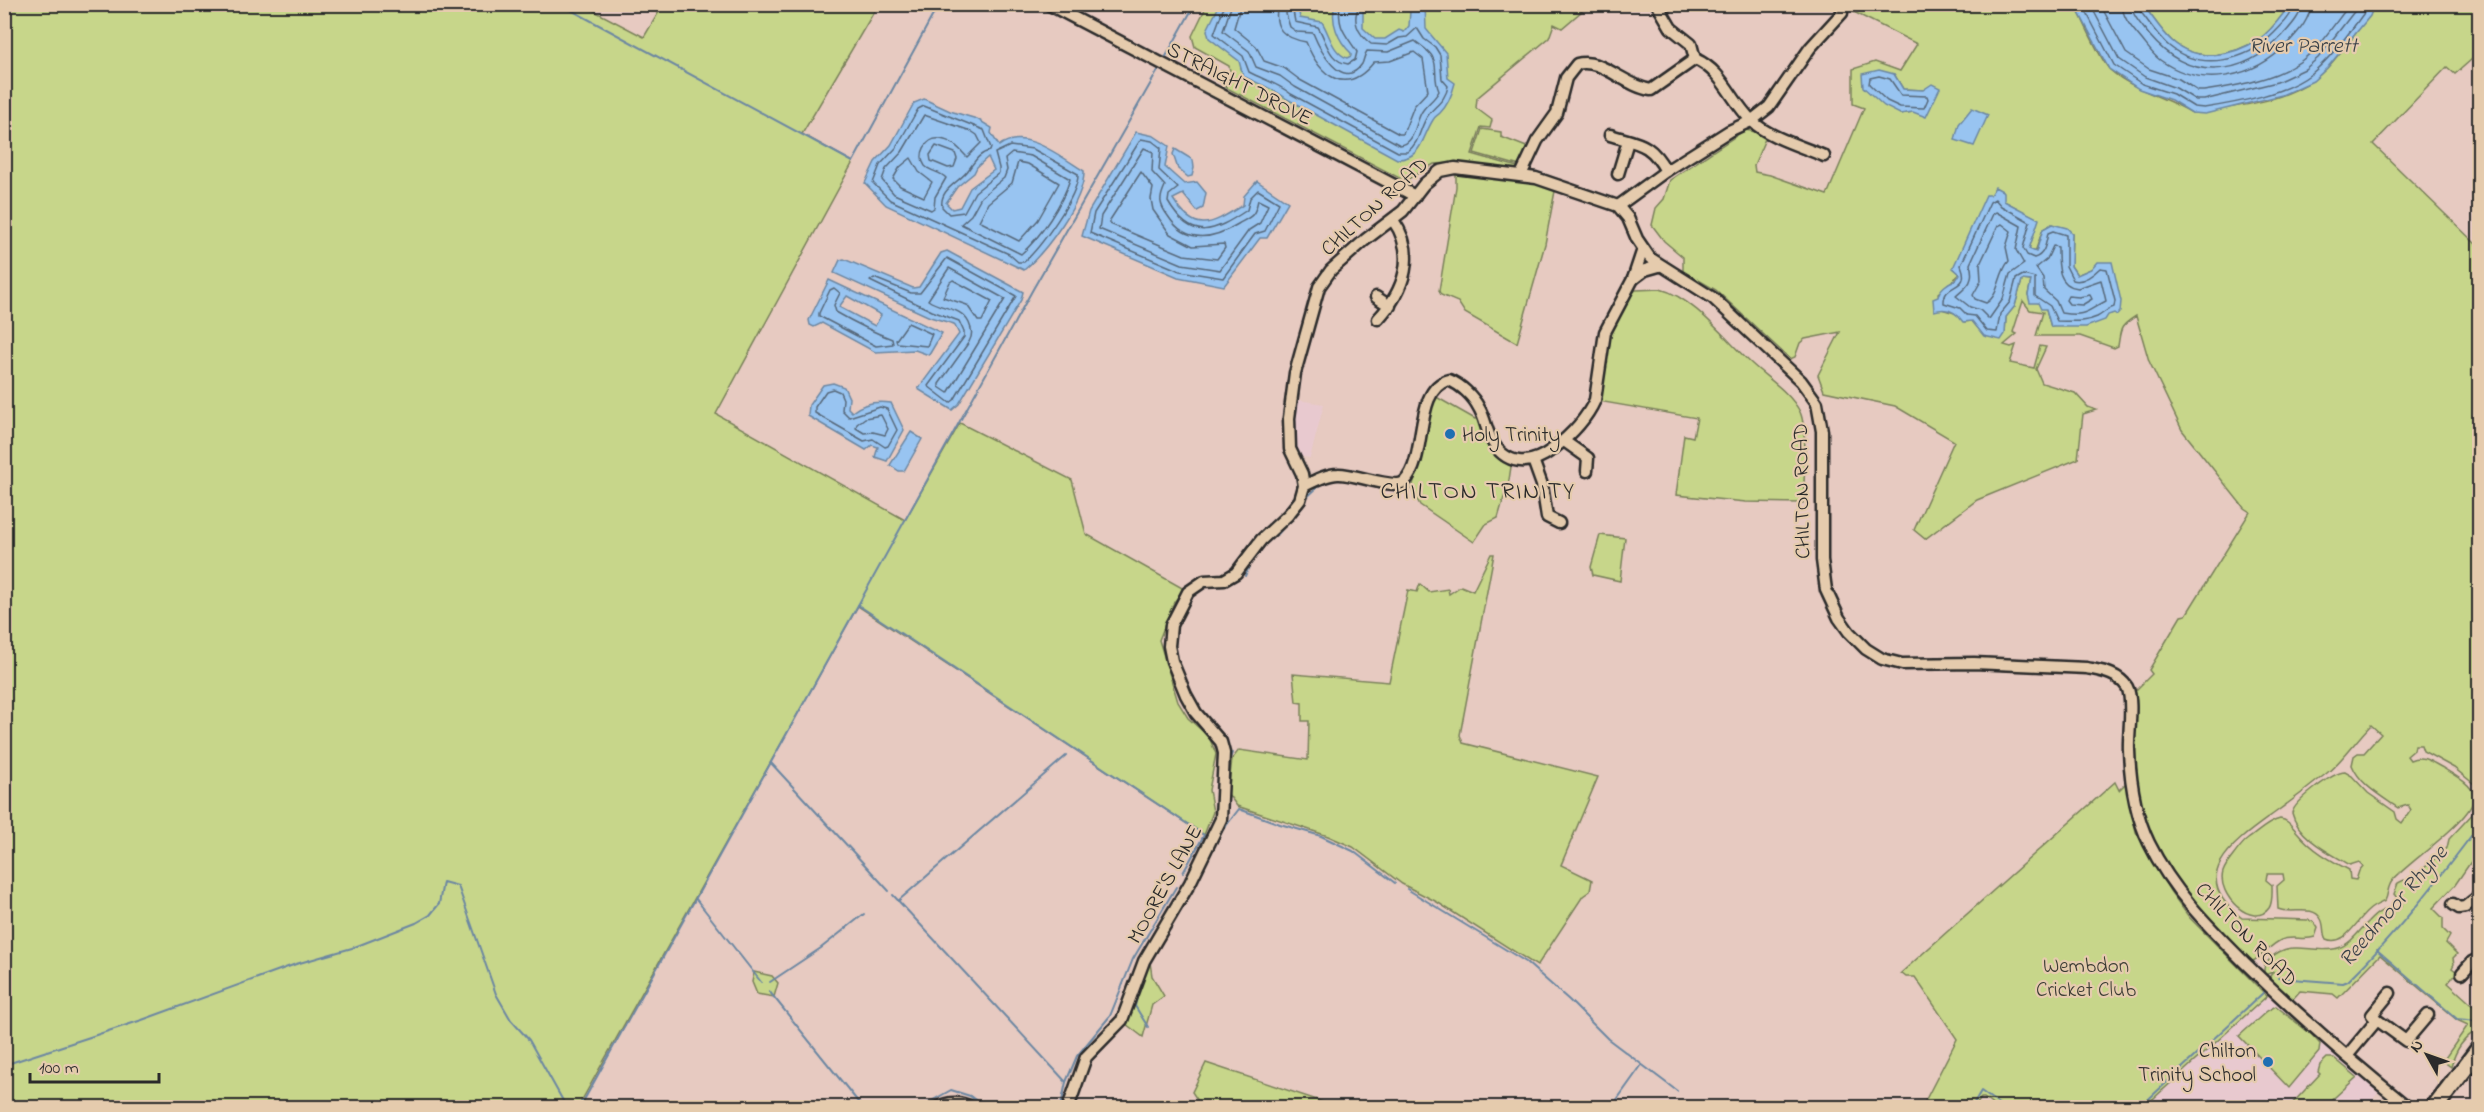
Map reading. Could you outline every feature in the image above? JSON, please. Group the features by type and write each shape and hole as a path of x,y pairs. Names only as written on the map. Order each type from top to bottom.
{"main road":[{"path":"2434,1107 2480,1048"}],"street":[{"name":"STRAIGHT DROVE","path":"1048,4 1162,66 1415,196"},
{"path":"1657,4 1671,28 1691,44 1695,59"},
{"path":"1618,206 1666,171 1729,131 1751,121 1778,98 1810,48 1842,13"},
{"path":"1695,59 1706,64 1717,74 1751,121 1769,132 1824,156"},
{"path":"1521,176 1537,141 1557,113 1566,78 1577,64 1589,63 1612,72 1629,84 1651,90 1695,59"},
{"path":"1610,135 1648,147 1658,156 1666,171"},
{"path":"1618,174 1628,141"},
{"name":"CHILTON ROAD","path":"1304,486 1302,474 1290,449 1289,418 1295,373 1322,280 1365,240 1393,220 1431,177 1449,168 1521,176 1554,184 1618,206 1628,218 1643,249 1659,266 1713,298 1801,381 1817,403 1822,431 1823,576 1832,606 1849,632 1866,649 1881,659 1895,663 1974,663 2087,669 2105,671 2118,678 2128,688 2130,697 2129,748 2136,809 2145,836 2163,869 2194,912 2279,997 2409,1107"},
{"path":"1378,319 1390,306 1402,285 1406,262 1403,236 1393,220"},
{"path":"1304,486 1336,473 1369,478 1394,486 1402,484 1414,462 1431,394 1439,384 1449,380 1464,390 1479,406 1491,438 1503,454 1515,461 1528,462 1543,457 1564,441 1591,410 1595,400 1605,332 1634,279 1643,249"},
{"path":"1634,279 1645,270 1659,266"},
{"path":"1376,297 1390,306"},
{"path":"1564,441 1588,458 1587,471"},
{"path":"1533,460 1542,485 1547,517 1559,523"},
{"name":"MOORE'S LANE","path":"1068,1107 1086,1057 1122,1020 1144,961 1195,873 1221,819 1224,753 1221,742 1196,713 1186,695 1172,661 1169,646 1171,625 1185,597 1197,584 1204,580 1224,580 1236,573 1262,540 1296,505 1304,486"},
{"path":"2454,904 2459,908 2466,907 2480,895"},
{"path":"2462,973 2472,962 2480,958"},
{"path":"2390,993 2372,1015 2406,1041 2428,1015"},
{"path":"2347,1056 2377,1020"},
{"path":"936,1107 951,1102 973,1107"}],"shaded area":[{"path":"1291,399 1324,404 1310,458 1292,455"},
{"name":"Chilton Trinity School","path":"2267,996 2378,1093 2366,1107 2144,1108"}],"green space":[{"path":"5,5 583,5 644,37 663,5 878,5 802,134 853,162 716,414 905,520 960,423 1072,480 1086,534 1184,589 1174,602 1159,640 1178,702 1188,718 1209,737 1216,754 1209,790 1213,812 1204,835 858,606 578,1107 5,1108"},
{"path":"1207,5 1589,5 1562,28 1554,24 1549,38 1477,98 1476,108 1492,120 1490,128 1481,127 1472,154 1521,168 1519,175 1554,184 1555,191 1545,244 1517,343 1465,313 1458,302 1441,295 1439,291 1456,187 1456,172 1451,163 1434,164 1405,181 1225,87 1231,76 1229,66 1195,47 1192,36"},
{"path":"1840,5 2075,5 2110,70 2140,89 2192,113 2270,99 2313,80 2336,58 2374,5 2479,5 2479,53 2455,74 2447,67 2373,144 2479,247 2479,788 2454,768 2423,751 2421,745 2415,745 2414,750 2407,756 2410,760 2419,758 2427,760 2461,779 2474,795 2472,804 2454,827 2393,880 2385,901 2370,909 2350,932 2339,939 2333,941 2326,939 2321,919 2313,912 2278,909 2277,886 2284,880 2283,874 2267,874 2266,880 2272,885 2271,903 2262,914 2254,915 2237,907 2230,899 2222,881 2223,872 2246,841 2268,824 2280,819 2288,822 2315,850 2349,870 2350,879 2356,880 2363,866 2359,862 2350,865 2324,850 2301,830 2292,813 2315,788 2339,773 2345,772 2368,793 2395,812 2397,819 2402,823 2411,810 2408,805 2398,808 2378,794 2360,778 2352,765 2354,756 2364,753 2381,734 2371,725 2333,768 2246,834 2223,859 2217,873 2217,887 2225,902 2242,918 2308,920 2314,922 2318,928 2315,937 2281,940 2253,961 2246,959 2216,928 2177,880 2156,843 2138,800 2132,755 2134,692 2152,674 2149,670 2181,616 2186,615 2250,512 2244,508 2182,430 2149,361 2136,316 2126,323 2121,331 2118,346 2114,348 2080,336 2036,336 2043,312 2030,310 2023,301 2013,332 2017,334 2004,345 2011,347 2016,345 2010,363 2034,368 2040,346 2046,347 2036,369 2042,383 2075,393 2088,407 2096,410 2083,414 2078,459 1977,500 1925,539 1914,530 1954,441 1895,406 1824,391 1818,375 1840,332 1805,339 1800,343 1795,357 1790,359 1716,290 1683,271 1683,257 1664,241 1652,225 1656,208 1664,199 1670,180 1745,130 1767,134 1754,165 1755,172 1827,195 1864,108 1853,104 1853,69 1875,62 1900,71 1917,44","holes":["1894,74 1903,89 1923,90 1913,112 1900,114","2004,201 2038,219 2029,249 2035,252 2043,229 2052,224 2072,233 2071,266 2077,275 2091,269 2114,313 2051,327 2046,309 2028,295 2031,281 2022,280 2015,306 2006,317 2005,333 1978,328 1972,321 1964,322 1958,314 1941,309 1938,293 1960,274 1954,268 1972,230"]},
{"path":"2143,5 2290,5 2264,36 2249,45 2227,53 2204,55 2182,48 2172,41"},
{"path":"1482,129 1501,132 1501,137 1529,148 1520,166 1474,153"},
{"path":"1660,289 1685,301 1697,310 1796,405 1804,431 1803,503 1746,502 1676,495 1684,435 1693,437 1697,418 1598,401 1610,332 1631,294 1636,290"},
{"path":"1431,394 1475,419 1480,415 1483,432 1501,461 1506,458 1512,460 1498,518 1486,524 1474,542 1420,505 1412,490"},
{"path":"1600,535 1625,538 1620,581 1593,575 1591,567"},
{"path":"1491,554 1494,554 1460,735 1463,743 1598,777 1561,865 1592,880 1590,891 1583,896 1537,966 1437,902 1402,884 1353,847 1328,836 1237,806 1228,794 1232,759 1239,750 1308,760 1309,721 1302,721 1302,703 1296,702 1293,674 1389,682 1408,590 1417,592 1420,584 1429,592 1448,589 1449,594 1461,586 1473,591"},
{"name":"Wembdon Cricket Club","path":"2115,782 2119,790 2126,783 2136,832 2170,891 2189,917 2267,996 2144,1107 1995,1107 1981,1098 1975,1107 1922,1107 1957,1039 1915,977 1906,977 1901,973"},
{"path":"2479,807 2479,850 2455,885 2433,908 2443,918 2443,929 2450,936 2446,943 2457,954 2453,958 2452,968 2457,972 2448,983 2479,1011 2479,1029 2461,1045 2451,1067 2443,1061 2468,1025 2457,1020 2380,955 2338,998 2333,994 2300,991 2292,1000 2268,979 2273,972 2267,974 2266,978 2265,965 2279,952 2295,948 2329,950 2338,948 2353,938 2380,912 2398,909 2402,904 2394,894 2398,883 2404,880 2408,882 2447,848 2449,839"},
{"path":"1150,962 1152,976 1164,996 1152,1005 1143,1037 1126,1024 1143,974"},
{"path":"754,972 772,976 778,983 774,997 757,994 752,982"},
{"path":"2276,1006 2320,1044 2319,1052 2289,1088 2239,1036"},
{"path":"2327,1058 2334,1058 2357,1077 2324,1107 2289,1107 2320,1074 2318,1072 2320,1065"},
{"path":"1206,1063 1339,1107 1202,1107 1192,1092"}],"water":[{"path":"1220,4 1320,5 1299,12 1300,18 1322,22 1338,52 1347,58 1351,56 1351,53 1342,43 1334,24 1335,5 1368,5 1363,12 1363,28 1375,39 1385,39 1399,30 1404,32 1409,26 1410,11 1386,5 1425,5 1426,29 1446,53 1448,78 1455,83 1451,96 1434,119 1416,151 1405,158 1397,159 1243,76 1239,61 1209,38 1207,30"},
{"name":"River Parrett","path":"2075,5 2143,5 2168,37 2182,48 2204,55 2215,55 2238,50 2264,36 2290,5 2374,5 2370,16 2327,68 2313,81 2282,95 2205,114 2192,113 2171,100 2139,89 2109,69"},
{"path":"1879,70 1894,74 1903,89 1923,90 1932,84 1940,88 1926,117 1913,112 1900,114 1884,106 1863,87 1862,74"},
{"path":"924,99 950,111 977,119 992,128 991,133 999,146 1009,141 1031,141 1084,171 1083,183 1078,196 1063,224 1043,251 1024,270 886,205 865,183 875,162 891,145 914,103","holes":["988,157 994,170 970,188 960,207 952,209 946,203 957,187"]},
{"path":"1972,108 1988,115 1974,146 1955,140 1959,124"},
{"path":"1136,132 1154,136 1169,146 1165,167 1184,184 1197,182 1206,193 1203,208 1197,211 1183,194 1173,199 1181,211 1197,222 1213,221 1243,205 1244,196 1257,181 1288,202 1267,238 1260,238 1224,286 1178,277 1082,236 1089,211"},
{"path":"1175,149 1193,160 1192,176 1188,177 1178,169 1173,154"},
{"path":"1995,187 2004,192 2004,201 2039,219 2029,249 2036,252 2043,229 2052,224 2067,228 2072,233 2071,266 2077,275 2091,269 2097,262 2112,262 2121,301 2120,312 2117,315 2114,313 2108,315 2105,320 2086,327 2051,327 2046,309 2041,309 2038,303 2030,303 2028,295 2031,281 2022,280 2015,306 2006,317 2005,334 2001,340 1984,336 1972,321 1963,322 1950,311 1943,309 1934,311 1933,299 1938,297 1942,289 1956,280 1960,274 1953,268 1986,195 1990,195"},
{"path":"947,251 1023,292 1021,300 959,404 952,410 918,389 959,334 954,324 930,317 834,273 840,260 844,259 913,288 919,287 941,253"},
{"path":"829,280 942,333 929,355 915,350 875,352 822,323 814,327 810,325 809,320","holes":["847,296 881,315 875,326 839,307"]},
{"path":"833,383 844,387 849,398 848,408 852,412 870,403 891,403 904,430 887,461 875,457 878,447 872,445 866,450 808,416 809,405 823,385"},
{"path":"911,432 922,439 904,471 899,471 890,465"}],"waterway":[{"path":"560,4 853,162 939,4"},
{"path":"1164,60 1195,4"},
{"path":"576,1108 584,1100 1033,289 1160,67"},
{"path":"1304,500 1320,485"},
{"path":"1273,535 1278,534 1288,522"},
{"path":"1245,576 1252,559"},
{"path":"858,605 1204,835 1183,873"},
{"path":"1229,761 1232,753"},
{"path":"898,901 1066,756"},
{"path":"771,763 889,891"},
{"path":"1219,835 1239,809 1321,836 1353,851 1395,883"},
{"name":"Reedmoor Rhyne","path":"2278,978 2343,983 2348,981 2417,905 2480,824"},
{"path":"4,1065 142,1020 296,964 352,948 416,923 430,915 439,904 443,882 458,886 496,994 511,1020 529,1040 567,1108"},
{"path":"1058,1108 1077,1056 1110,1016 1133,959 1176,887"},
{"path":"1407,889 1526,962 1608,1039 1677,1091"},
{"path":"893,895 1066,1082"},
{"path":"696,899 761,982"},
{"path":"770,982 821,948 864,914"},
{"path":"1148,965 1157,949"},
{"path":"2377,950 2457,1019 2477,1021"},
{"path":"1139,989 1135,1006 1148,1027"},
{"path":"769,991 863,1108"},
{"name":"Reedmoor Rhyne","path":"2139,1108 2264,992"},
{"path":"1611,1108 1641,1066"},
{"path":"919,1108 951,1090 970,1096 986,1108"},
{"name":"Reedmoor Rhyne","path":"1971,1108 1981,1091 2004,1108"},
{"path":"581,1102 585,1108"}],"place":[{"name":"Holy Trinity","path":"1450,434"},
{"name":"Chilton Trinity School","path":"2268,1062"}],"district":[{"name":"CHILTON TRINITY","path":"1478,490"}]}
